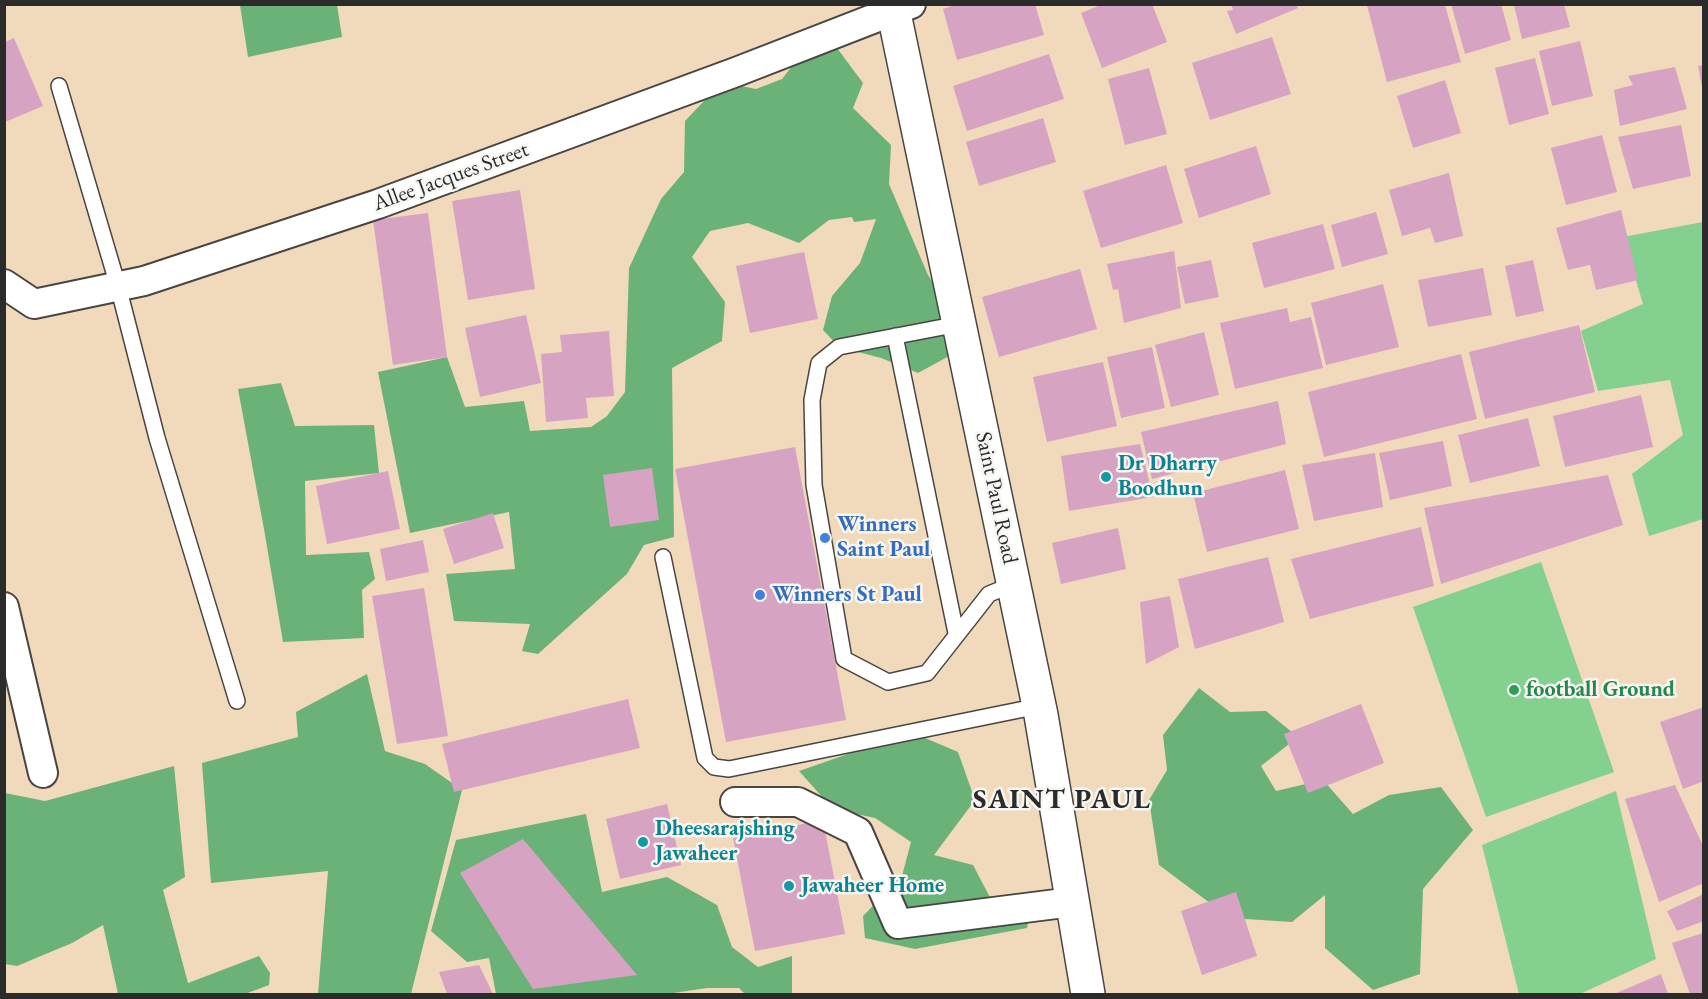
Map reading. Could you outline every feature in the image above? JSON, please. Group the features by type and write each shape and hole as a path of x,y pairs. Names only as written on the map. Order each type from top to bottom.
{"main road":[{"name":"Saint Paul Road","path":"899,7 959,324 1039,706 1088,994"}],"street":[{"name":"Allee Jacques Street","path":"4,284 34,303 144,281 378,204 724,76 899,7"},
{"path":"4,607 43,773"},
{"path":"735,802 798,802 858,832 898,924 1072,902"}],"lane":[{"path":"59,86 118,286 157,438 237,701"},
{"path":"959,324 839,346 819,363 812,400 814,485 843,659 888,682 927,673 956,633 989,594 1014,584"},
{"path":"895,336 956,633"},
{"path":"663,556 705,758 714,767 729,769 1039,706"}],"green space":[{"path":"240,5 337,5 342,37 248,57"},
{"path":"837,48 863,83 853,108 891,145 889,184 928,275 959,324 951,355 918,373 881,358 839,347 823,330 832,296 860,263 876,219 854,222 852,217 829,220 799,243 748,223 710,231 692,257 725,302 722,341 672,368 674,537 644,545 627,574 538,654 522,651 530,624 454,621 446,574 515,569 509,512 410,533 378,372 447,357 465,407 524,401 530,431 591,427 607,416 625,392 629,268 661,199 684,172 685,121 722,82 756,89 782,79 797,60"},
{"path":"1703,222 1703,519 1649,536 1632,474 1683,435 1670,380 1598,391 1581,331 1643,304 1623,237"},
{"path":"281,383 295,426 374,425 379,473 305,481 306,555 369,552 375,579 362,590 364,638 283,642 238,389"},
{"name":"football Ground","path":"1541,562 1614,772 1486,817 1413,607"},
{"path":"367,674 385,751 425,764 462,790 411,994 318,994 328,871 211,883 202,763 298,737 296,712"},
{"path":"1199,688 1230,712 1266,711 1298,737 1261,766 1276,791 1323,780 1353,814 1389,795 1441,787 1473,830 1423,889 1420,974 1373,990 1325,948 1325,895 1292,922 1230,918 1159,865 1149,800 1167,770 1163,735"},
{"path":"911,732 958,752 975,800 934,855 973,865 994,905 1030,914 1027,928 915,949 865,938 863,916 902,876 911,842 875,818 833,809 799,771"},
{"path":"174,766 185,877 163,890 188,983 259,956 270,973 269,985 245,994 118,994 103,925 72,943 17,966 5,964 5,793 45,801"},
{"path":"1616,791 1656,959 1580,994 1519,994 1482,845"},
{"path":"586,814 602,892 667,877 717,905 732,947 758,967 792,956 792,994 745,994 739,988 707,988 667,994 496,994 489,958 467,962 431,931 456,840"}],"building":[{"path":"958,4 1035,4 1044,35 957,60 943,9"},
{"path":"1103,4 1152,4 1167,42 1102,68 1081,13"},
{"path":"1231,4 1295,4 1298,8 1236,34 1227,11 1233,10"},
{"path":"1451,4 1501,4 1511,40 1465,54"},
{"path":"1564,4 1570,27 1522,39 1514,5"},
{"path":"1367,5 1445,5 1461,62 1387,82"},
{"path":"1272,37 1291,94 1210,120 1192,63"},
{"path":"14,38 43,106 5,122 5,42"},
{"path":"1580,41 1593,96 1552,106 1539,51"},
{"path":"1049,54 1064,99 967,131 953,86"},
{"path":"1535,58 1549,114 1509,125 1495,68"},
{"path":"1704,65 1704,87 1702,87 1698,66"},
{"path":"1675,67 1687,109 1620,126 1614,90 1633,85 1628,76"},
{"path":"1149,68 1167,134 1125,145 1108,79"},
{"path":"1445,80 1461,133 1413,148 1397,96"},
{"path":"1043,118 1056,162 979,186 966,142"},
{"path":"1681,125 1691,176 1633,189 1618,137"},
{"path":"1602,135 1617,192 1566,205 1551,148"},
{"path":"1256,146 1271,194 1199,218 1184,169"},
{"path":"1166,165 1183,223 1101,248 1083,191"},
{"path":"1449,173 1463,236 1435,243 1430,228 1402,236 1389,190"},
{"path":"520,190 535,289 468,300 452,201"},
{"path":"1621,210 1638,280 1596,290 1590,265 1568,270 1556,228"},
{"path":"1376,212 1388,254 1342,267 1331,225"},
{"path":"428,213 447,357 393,365 373,220"},
{"path":"1323,224 1335,269 1264,288 1252,243"},
{"path":"1174,251 1181,308 1124,323 1118,289 1113,290 1107,264"},
{"path":"804,252 818,319 750,333 736,266"},
{"path":"1211,260 1219,297 1185,304 1177,267"},
{"path":"1533,260 1544,311 1516,317 1505,266"},
{"path":"1483,268 1492,315 1428,327 1418,280"},
{"path":"1080,269 1097,329 999,357 982,297"},
{"path":"1383,284 1399,347 1326,365 1311,303"},
{"path":"1287,308 1290,322 1311,317 1323,368 1235,389 1220,323"},
{"path":"526,315 541,383 480,397 465,328"},
{"path":"1579,325 1595,392 1485,419 1469,352"},
{"path":"609,331 614,396 586,398 588,418 546,422 541,354 562,352 560,335"},
{"path":"1204,332 1219,395 1171,407 1155,345"},
{"path":"1152,347 1165,408 1121,418 1107,357"},
{"path":"1461,354 1477,419 1324,457 1308,392"},
{"path":"1103,362 1117,426 1047,442 1033,377"},
{"path":"1641,395 1653,447 1565,467 1553,416"},
{"path":"1278,401 1286,444 1152,479 1141,432"},
{"path":"1528,418 1540,466 1470,483 1458,435"},
{"path":"1443,441 1452,486 1390,500 1379,453"},
{"name":"Dr Dharry Boodhun","path":"1140,444 1153,497 1069,511 1061,456"},
{"name":"Winners St Paul","path":"795,447 846,720 726,742 675,469"},
{"path":"1375,453 1383,507 1314,521 1302,465"},
{"path":"652,468 659,520 610,527 603,475"},
{"path":"1285,470 1299,529 1207,552 1193,493"},
{"path":"388,471 400,529 327,544 316,486"},
{"path":"1608,475 1623,525 1441,584 1424,508"},
{"path":"493,513 504,548 454,564 443,529"},
{"path":"1421,527 1434,586 1310,619 1291,559"},
{"path":"1118,528 1126,569 1061,584 1052,543"},
{"path":"423,540 429,572 386,581 380,549"},
{"path":"1268,557 1284,622 1195,649 1178,579"},
{"path":"424,588 448,736 397,744 372,596"},
{"path":"1170,596 1179,647 1146,664 1140,602"},
{"path":"628,699 640,748 454,792 442,744"},
{"path":"1361,704 1384,763 1308,793 1284,734"},
{"path":"1704,707 1704,781 1683,789 1660,722"},
{"path":"1675,785 1704,848 1704,883 1659,902 1625,799"},
{"name":"Dheesarajshing Jawaheer","path":"667,804 681,865 620,879 606,819"},
{"name":"Jawaheer Home","path":"823,820 845,934 755,951 733,838"},
{"path":"523,839 637,975 533,989 460,873"},
{"path":"1236,892 1257,956 1202,975 1181,911"},
{"path":"1704,894 1704,921 1677,931 1667,911"},
{"path":"1703,933 1704,994 1690,994 1672,943"},
{"path":"479,965 493,994 447,994 439,972"},
{"path":"1661,974 1668,994 1614,994"}],"place":[{"name":"Dr Dharry Boodhun","path":"1106,477"},
{"name":"Winners Saint Paul","path":"825,538"},
{"name":"Winners St Paul","path":"760,595"},
{"name":"football Ground","path":"1514,690"},
{"name":"Dheesarajshing Jawaheer","path":"643,842"},
{"name":"Jawaheer Home","path":"789,886"}],"district":[{"name":"SAINT PAUL","path":"1062,800"}]}
